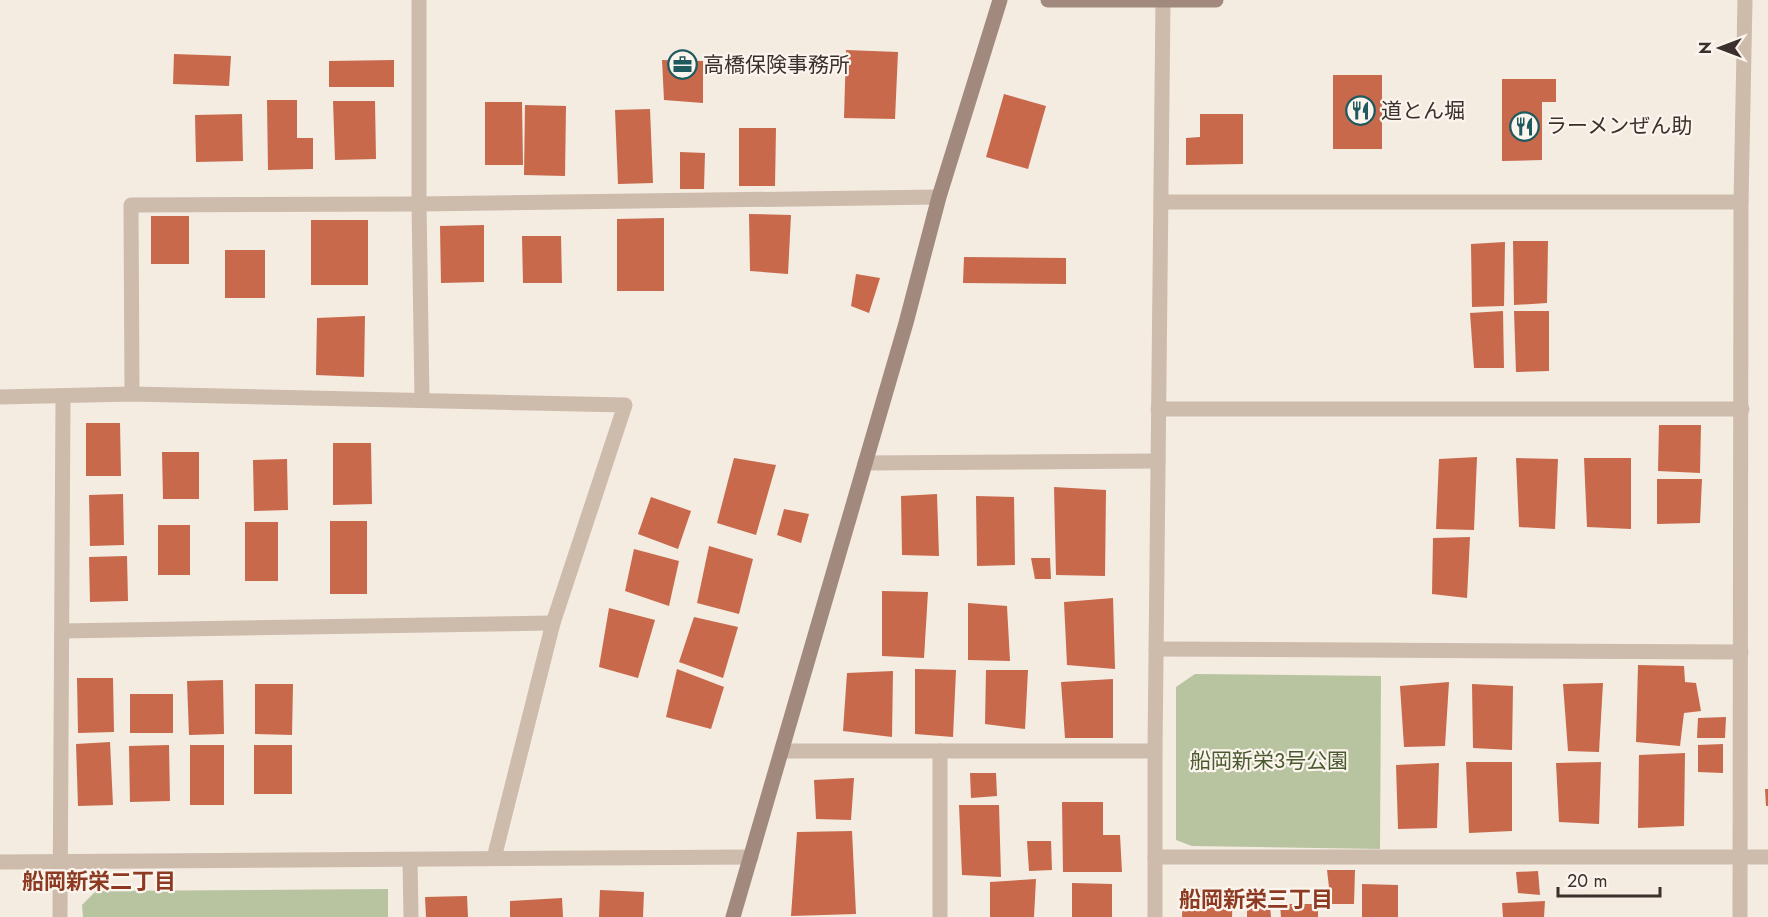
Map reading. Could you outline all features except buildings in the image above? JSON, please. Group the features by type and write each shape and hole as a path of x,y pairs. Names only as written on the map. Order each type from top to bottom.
{"street":[{"path":"419,0 422,399"},
{"path":"733,917 866,463 939,198 1000,0"},
{"path":"1048,0 1216,0"},
{"path":"1155,917 1163,0"},
{"path":"1740,917 1741,202 1745,0"},
{"path":"132,394 131,205 939,198"},
{"path":"1161,202 1741,202"},
{"path":"0,397 132,394 626,405 553,623 494,858"},
{"path":"60,917 63,397"},
{"path":"1158,409 1742,409"},
{"path":"866,463 1158,461"},
{"path":"62,631 553,623"},
{"path":"1156,649 1741,652"},
{"path":"783,751 1155,751"},
{"path":"940,751 940,917"},
{"path":"1155,856 1768,857"},
{"path":"0,862 751,857"},
{"path":"410,860 411,917"}],"green space":[{"name":"船岡新栄3号公園","path":"1195,674 1381,676 1380,849 1192,846 1176,840 1176,687"},
{"path":"388,889 388,917 83,917 82,905 96,891"}],"place":[{"name":"高橋保険事務所","path":"682,65"},
{"name":"道とん堀","path":"1360,111"},
{"name":"ラーメンぜん助","path":"1525,126"}],"district":[{"name":"船岡新栄二丁目","path":"99,881"},
{"name":"船岡新栄三丁目","path":"1256,899"}]}
